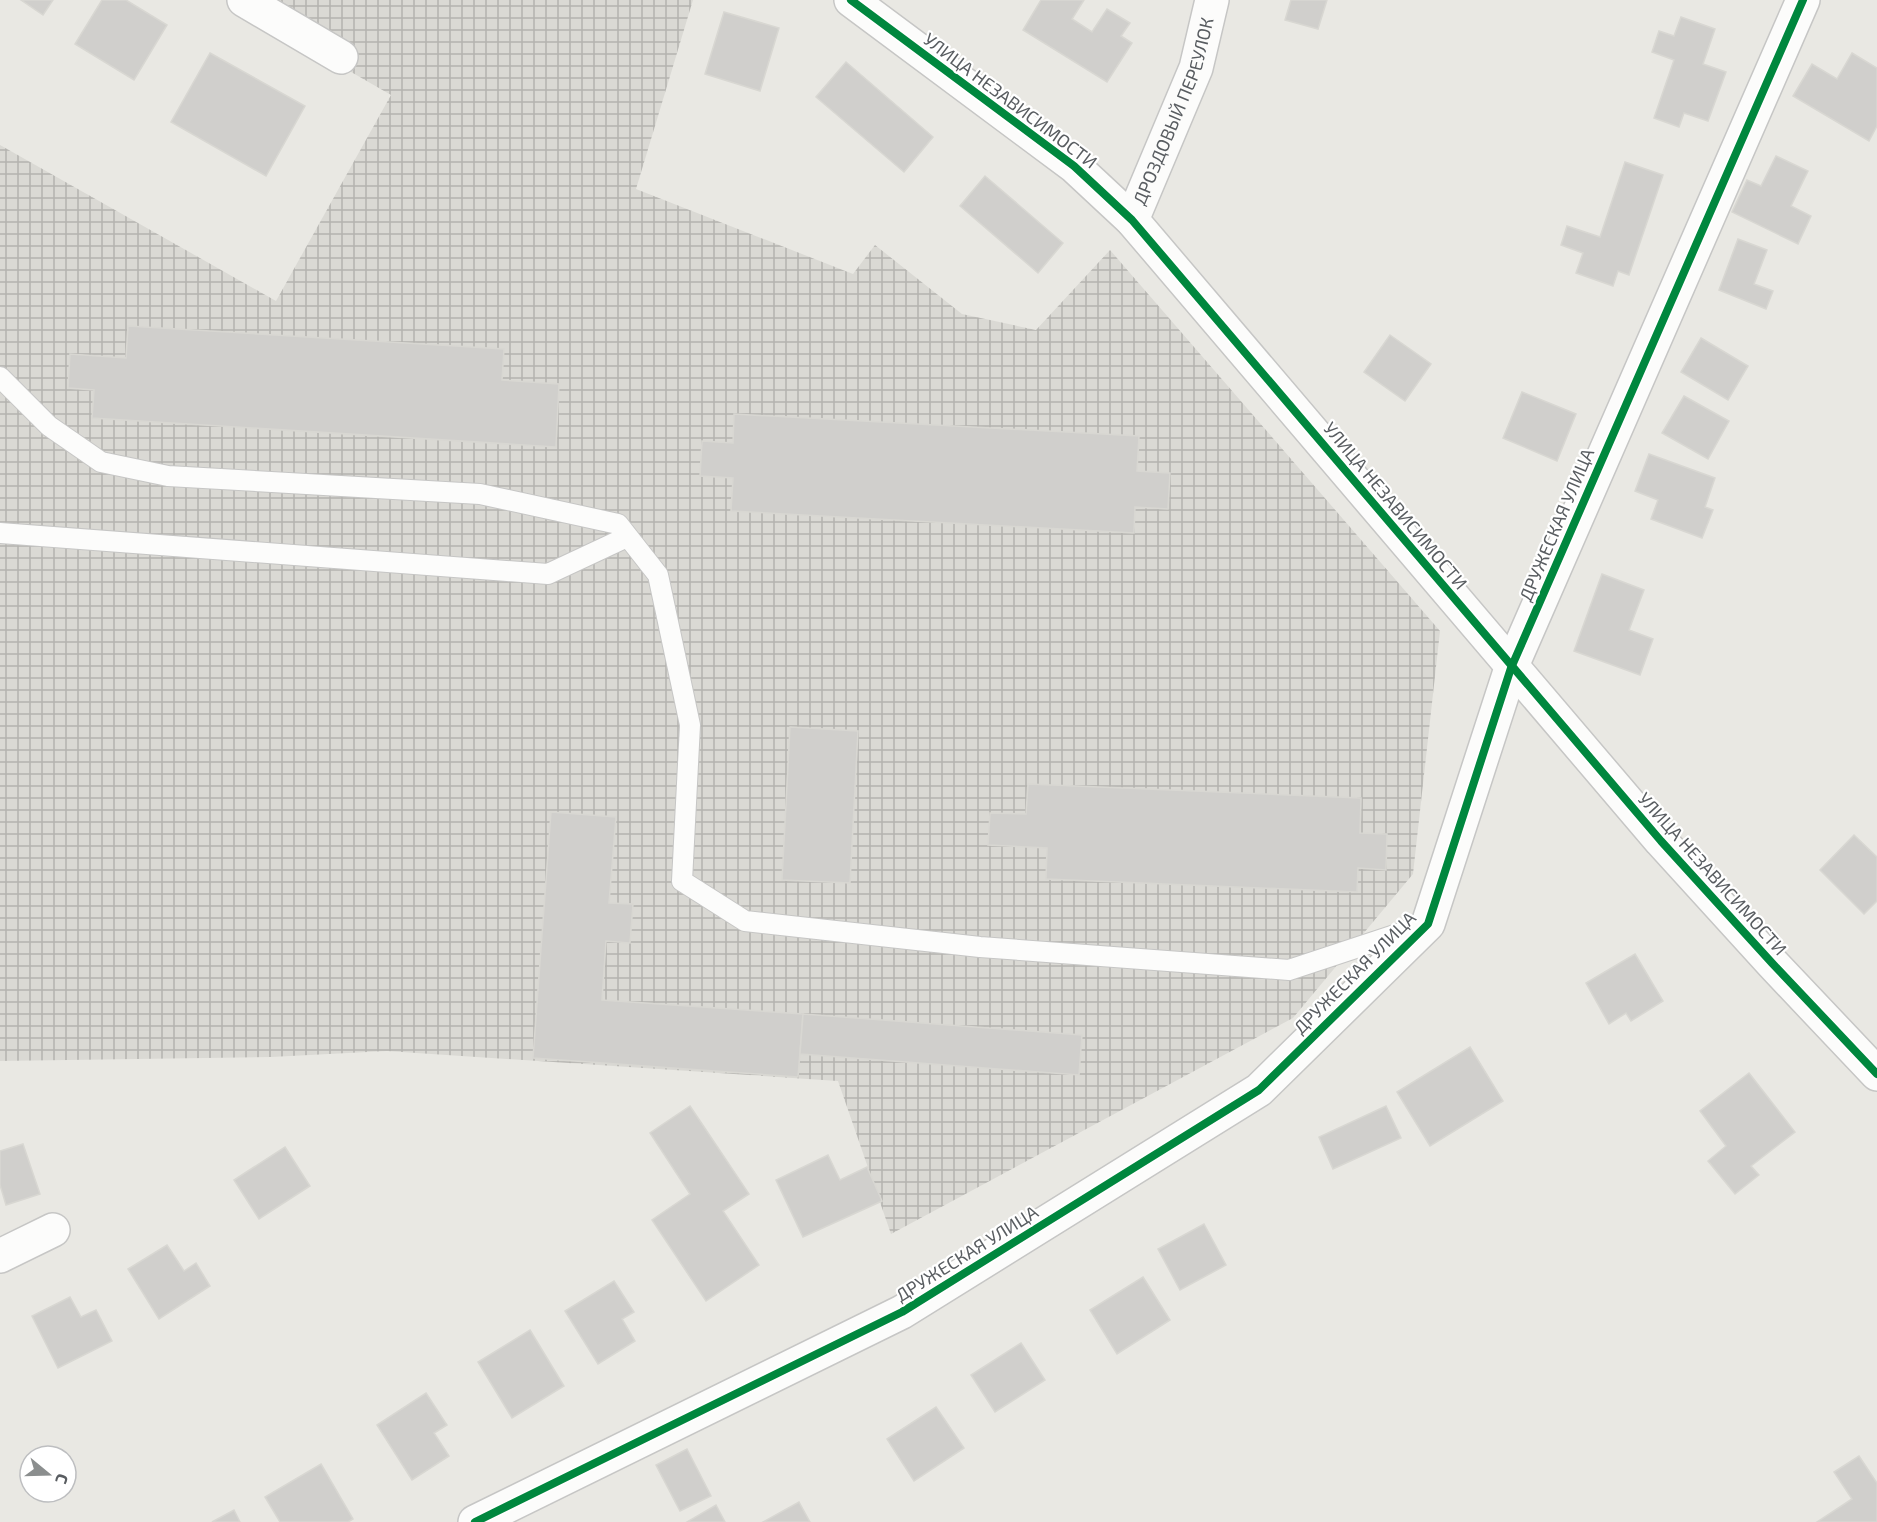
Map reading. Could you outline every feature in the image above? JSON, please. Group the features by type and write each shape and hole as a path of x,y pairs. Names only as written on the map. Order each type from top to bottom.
{"street":[{"path":"244,0 341,57"},
{"name":"УЛИЦА НЕЗАВИСИМОСТИ","path":"851,0 1074,166 1132,220 1511,668 1693,876 1871,1057"},
{"name":"ДРОЗДОВЫЙ ПЕРЕУЛОК","path":"1132,220 1196,68 1212,0"},
{"name":"ДРУЖЕСКАЯ УЛИЦА","path":"475,1522 902,1312 1259,1090 1428,924 1511,668 1803,0"},
{"path":"0,1256 53,1230"}],"lane":[{"path":"0,377 49,426 101,462 168,476 480,494 618,524 658,575 690,725 682,881 744,921 980,947 1289,970 1428,924"},
{"path":"0,533 548,574 627,537"}],"shaded area":[{"path":"226,0 693,0 636,189 853,274 875,245 962,314 1036,330 1110,250 1440,631 1413,874 1293,1018 891,1234 838,1081 387,1051 271,1057 0,1061 0,145 276,301 391,95"}],"building":[{"path":"21,0 53,0 43,15"},
{"path":"102,0 126,0 167,25 134,80 75,44"},
{"path":"1041,0 1084,0 1072,19 1092,32 1107,9 1130,23 1121,36 1132,43 1107,82 1023,30"},
{"path":"1291,0 1327,0 1318,29 1285,20"},
{"path":"724,12 779,28 760,91 705,74"},
{"path":"1681,17 1715,29 1703,64 1726,72 1708,121 1684,113 1679,127 1654,118 1674,60 1652,52 1659,31 1674,36"},
{"path":"210,53 305,106 266,176 171,122"},
{"path":"1852,53 1877,68 1877,126 1869,141 1793,96 1812,64 1837,79"},
{"path":"846,62 933,137 904,172 816,97"},
{"path":"1776,156 1808,171 1791,206 1811,216 1798,244 1732,212 1747,180 1761,186"},
{"path":"1625,162 1663,175 1629,275 1618,271 1613,286 1576,273 1583,253 1561,245 1567,226 1600,237"},
{"path":"985,176 1063,243 1038,273 960,206"},
{"path":"1738,239 1767,250 1754,284 1773,291 1766,309 1719,290"},
{"path":"128,326 504,349 502,380 559,384 556,447 92,418 94,390 68,388 70,354 126,358"},
{"path":"1390,335 1431,364 1405,401 1364,372"},
{"path":"1701,338 1748,366 1728,400 1681,372"},
{"path":"1522,392 1576,414 1557,461 1503,438"},
{"path":"1684,396 1729,421 1708,459 1662,433"},
{"path":"734,414 1139,436 1137,471 1170,473 1168,509 1135,507 1134,533 731,511 733,478 700,476 702,441 733,443"},
{"path":"1649,454 1715,478 1705,507 1713,510 1702,538 1651,519 1658,500 1635,491"},
{"path":"1602,574 1644,590 1629,630 1653,639 1640,675 1574,651"},
{"path":"790,727 858,731 850,883 782,880"},
{"path":"1028,784 1361,798 1360,833 1387,834 1386,870 1358,868 1357,892 1046,879 1047,848 988,845 990,813 1026,814"},
{"path":"551,812 616,817 609,903 633,904 630,943 606,941 602,1000 803,1014 798,1077 533,1058"},
{"path":"1854,835 1877,857 1877,901 1864,914 1820,870"},
{"path":"1635,954 1663,1001 1631,1021 1626,1013 1609,1024 1586,983"},
{"path":"803,1014 1082,1035 1079,1075 800,1054"},
{"path":"1470,1047 1503,1101 1430,1146 1397,1092"},
{"path":"1749,1073 1795,1132 1751,1166 1759,1175 1735,1194 1708,1161 1726,1146 1700,1111"},
{"path":"690,1106 749,1194 723,1211 759,1265 706,1301 652,1220 690,1194 650,1133"},
{"path":"1386,1106 1401,1138 1333,1169 1319,1137"},
{"path":"23,1144 40,1194 6,1205 0,1185 0,1151"},
{"path":"285,1147 310,1186 259,1219 234,1180"},
{"path":"828,1155 840,1180 867,1167 882,1201 803,1237 776,1180"},
{"path":"1204,1224 1226,1265 1180,1290 1158,1249"},
{"path":"167,1245 184,1271 196,1263 210,1286 159,1319 128,1269"},
{"path":"1143,1277 1170,1320 1117,1354 1090,1310"},
{"path":"614,1281 634,1312 622,1319 635,1341 598,1364 565,1311"},
{"path":"70,1297 81,1317 96,1310 112,1341 58,1368 32,1316"},
{"path":"530,1330 564,1386 512,1418 478,1362"},
{"path":"1021,1343 1045,1380 995,1412 971,1375"},
{"path":"426,1393 447,1425 434,1433 449,1456 412,1480 377,1425"},
{"path":"936,1407 964,1448 914,1481 887,1439"},
{"path":"687,1449 711,1496 680,1511 656,1465"},
{"path":"1859,1456 1877,1483 1877,1522 1817,1522 1852,1499 1834,1472"},
{"path":"321,1464 353,1519 348,1522 280,1522 265,1497"},
{"path":"799,1502 810,1522 763,1522"},
{"path":"716,1505 725,1522 687,1522"},
{"path":"234,1510 240,1522 212,1522"}],"cycle path":[{"path":"851,0 1074,166 1132,220 1661,841 1877,1074"},
{"path":"475,1522 902,1312 1259,1090 1428,924 1511,668 1803,0"}]}
